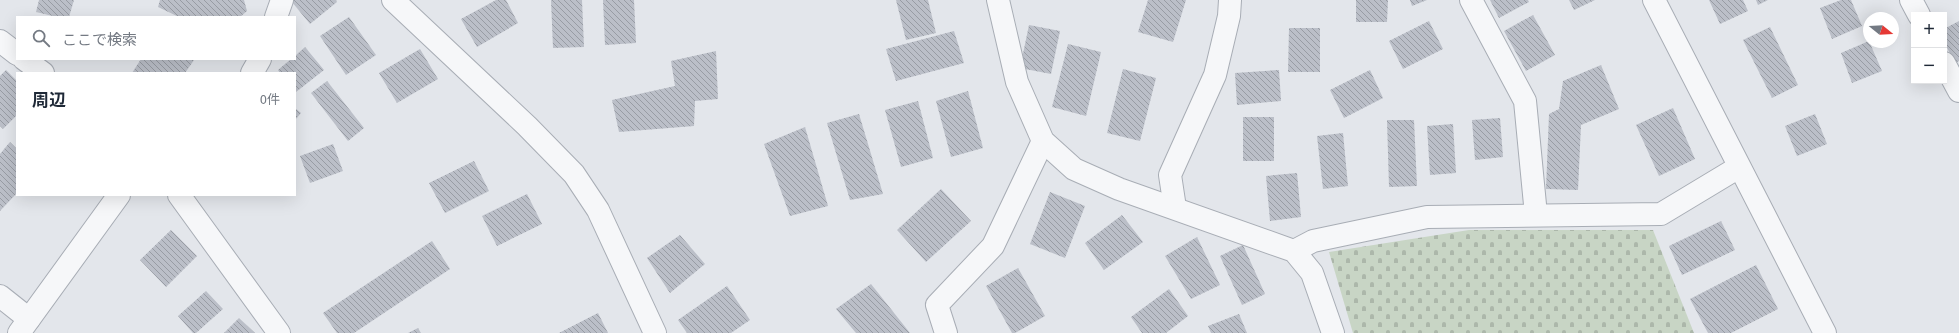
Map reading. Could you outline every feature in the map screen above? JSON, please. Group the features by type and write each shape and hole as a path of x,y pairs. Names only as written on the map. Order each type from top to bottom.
{"street":[{"path":"276,16 282,0"},
{"path":"392,0 527,126 574,174 598,210 655,333"},
{"path":"998,0 1016,82 1043,141 1074,169 1119,189 1294,251 1312,273 1333,333"},
{"path":"1175,208 1170,176 1215,75 1229,16 1230,0"},
{"path":"1471,0 1525,101 1536,215"},
{"path":"1654,0 1825,333"},
{"path":"1911,0 1917,12"},
{"path":"0,41 16,53"},
{"path":"25,60 42,72"},
{"path":"253,72 259,60"},
{"path":"1947,69 1959,91"},
{"path":"946,333 937,305 993,246 1043,141"},
{"path":"1294,251 1313,241 1427,217 1661,214 1739,167"},
{"path":"0,296 24,326 118,196"},
{"path":"179,196 279,333"}],"green space":[{"path":"1469,230 1653,230 1694,333 1353,333 1329,252"}],"building":[{"path":"39,0 74,0 69,16 53,16 36,12"},
{"path":"160,0 244,0 247,11 241,16 177,16 158,7"},
{"path":"294,0 336,0 337,2 310,24 292,2"},
{"path":"496,0 506,0 518,23 477,47 461,19"},
{"path":"551,0 582,0 584,47 553,48"},
{"path":"603,0 634,0 636,43 605,45"},
{"path":"896,0 928,0 936,33 906,40"},
{"path":"1148,0 1186,0 1173,42 1138,32"},
{"path":"1356,0 1388,0 1387,22 1356,22"},
{"path":"1410,0 1427,0 1412,6"},
{"path":"1490,0 1528,0 1529,2 1499,18"},
{"path":"1569,0 1595,0 1574,10"},
{"path":"1709,0 1743,0 1748,11 1720,24"},
{"path":"1756,0 1768,0 1758,5"},
{"path":"1841,0 1851,0 1862,26 1832,39 1820,8"},
{"path":"1533,15 1555,55 1526,71 1504,31"},
{"path":"349,17 376,55 346,75 320,36"},
{"path":"1429,21 1443,49 1403,69 1389,41"},
{"path":"1959,21 1959,61 1955,63 1947,48 1947,27"},
{"path":"1029,25 1060,31 1051,74 1020,68"},
{"path":"1770,27 1798,85 1772,98 1743,40"},
{"path":"1289,28 1320,28 1320,72 1288,72"},
{"path":"954,31 964,63 896,81 886,49"},
{"path":"1068,44 1101,52 1086,116 1052,107"},
{"path":"1863,44 1863,48 1872,48 1882,71 1852,83 1841,53"},
{"path":"305,47 324,70 296,92 296,72 279,72 278,70 290,60 296,60 296,55"},
{"path":"420,49 438,79 397,103 379,73"},
{"path":"716,51 718,99 695,101 694,126 619,132 612,100 675,86 671,61"},
{"path":"140,60 194,60 186,72 133,72"},
{"path":"1601,65 1619,109 1581,125 1578,190 1546,189 1549,114 1559,109 1563,81"},
{"path":"1123,69 1156,78 1140,141 1107,133"},
{"path":"6,70 16,80 16,116 3,129 0,126 0,76"},
{"path":"1279,70 1281,101 1237,105 1235,73"},
{"path":"1370,70 1383,98 1344,118 1330,90"},
{"path":"327,81 364,128 348,141 311,93"},
{"path":"968,91 983,148 951,157 936,101"},
{"path":"918,101 933,158 901,167 885,110"},
{"path":"1673,108 1695,159 1659,176 1636,125"},
{"path":"296,109 301,113 296,119"},
{"path":"859,114 883,194 850,200 827,123"},
{"path":"1815,114 1827,144 1797,156 1785,126"},
{"path":"1243,117 1274,117 1274,161 1243,161"},
{"path":"1500,118 1503,157 1475,160 1472,120"},
{"path":"1387,120 1414,120 1417,186 1389,187"},
{"path":"1453,124 1456,173 1430,175 1427,126"},
{"path":"805,127 828,206 790,216 764,144"},
{"path":"1343,133 1348,186 1323,189 1317,136"},
{"path":"10,142 16,148 16,194 0,211 0,154"},
{"path":"333,144 343,171 310,183 300,156"},
{"path":"474,161 489,191 445,213 429,183"},
{"path":"1297,173 1301,217 1270,221 1266,176"},
{"path":"941,189 971,221 926,262 897,230"},
{"path":"1050,192 1085,206 1065,258 1030,244"},
{"path":"527,194 542,224 497,246 482,216"},
{"path":"1122,215 1143,242 1104,270 1085,243"},
{"path":"1721,221 1735,250 1682,275 1669,246"},
{"path":"171,230 197,256 166,287 140,260"},
{"path":"680,235 705,264 670,293 647,258"},
{"path":"1197,237 1220,285 1191,299 1165,256"},
{"path":"432,241 450,269 354,333 337,333 323,313"},
{"path":"1243,245 1265,294 1242,305 1220,256"},
{"path":"1756,265 1778,309 1731,333 1708,333 1690,299"},
{"path":"1018,268 1045,316 1015,333 1012,333 986,286"},
{"path":"871,284 910,333 856,333 836,309"},
{"path":"727,286 750,320 731,333 687,333 678,320"},
{"path":"1169,289 1188,316 1166,333 1142,333 1131,317"},
{"path":"206,291 223,309 196,333 193,333 178,316"},
{"path":"598,313 608,333 559,333"},
{"path":"1239,314 1247,333 1211,333 1208,326"},
{"path":"239,318 255,333 224,333"},
{"path":"418,328 421,333 408,333"}]}
